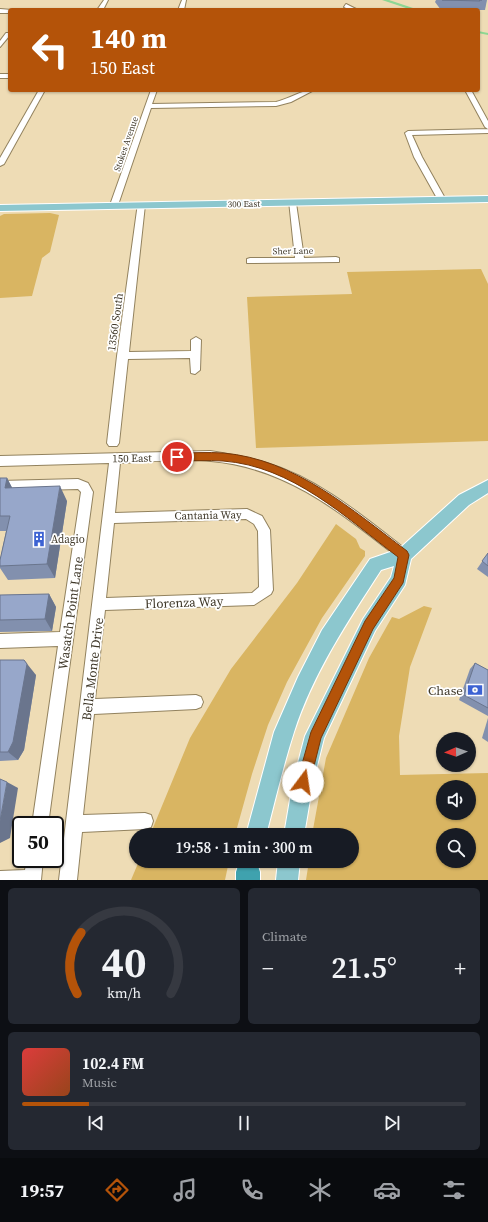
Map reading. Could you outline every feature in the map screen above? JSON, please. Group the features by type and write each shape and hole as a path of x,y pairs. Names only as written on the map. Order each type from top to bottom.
{"main road":[{"name":"300 East","path":"0,208 488,199"},
{"path":"258,828 284,732 304,683 328,636 376,564 404,555 464,500 488,486"},
{"path":"295,828 303,782 315,736 369,625 399,580 404,555"},
{"path":"287,880 288,868"}],"street":[{"path":"346,6 350,8"},
{"path":"0,45 8,35"},
{"path":"0,164 41,92"},
{"name":"Stokes Avenue","path":"114,205 153,92"},
{"path":"148,106 276,104 289,101 307,92"},
{"path":"469,92 488,127"},
{"path":"442,200 418,157 408,133 488,132"},
{"path":"292,203 300,261"},
{"name":"13560 South","path":"113,443 122,356 141,205"},
{"name":"Sher Lane","path":"250,262 336,260"},
{"path":"195,370 196,340"},
{"path":"122,356 196,354"},
{"name":"150 East","path":"0,461 224,457 258,464 278,470 313,488 404,555"},
{"name":"Bella Monte Drive","path":"68,880 110,518 115,459"},
{"name":"Wasatch Point Lane","path":"0,486 74,483 82,484 86,488 41,816"},
{"name":"Cantania Way","path":"110,518 247,514 258,520 264,530 266,590"},
{"name":"Florenza Way","path":"100,604 254,599 266,590"},
{"path":"0,641 66,640"},
{"path":"88,707 196,702"},
{"path":"74,824 145,821"},
{"path":"0,880 33,878 34,868"}],"shaded area":[{"path":"50,213 59,215 50,252 42,258 32,296 0,298 0,216 4,214"},
{"path":"481,269 488,284 488,441 256,448 247,297 352,294 347,272"},
{"path":"336,524 356,539 360,548 365,551 365,556 322,618 287,682 268,725 237,828 153,828 190,738 231,669 297,583"},
{"path":"424,606 432,608 410,667 399,736 400,775 488,773 488,880 306,880 308,868 359,868 359,828 313,828 326,758 369,658 392,617 399,619"},
{"path":"136,868 228,868 225,880 131,880"}],"building":[{"path":"442,0 479,0 480,1"},
{"path":"0,478 7,478 5,488 60,486 47,564 0,566 10,516 0,516"},
{"path":"488,553 488,566 482,561"},
{"path":"49,594 45,619 0,620 0,595"},
{"path":"0,660 24,660 27,664 13,742 8,752 0,752"},
{"name":"Chase","path":"475,663 488,670 488,708 464,695"},
{"path":"0,779 7,782 0,821"}],"waterway":[{"path":"384,0 410,8"},
{"path":"480,32 488,34"}],"place":[{"name":"Adagio","path":"39,539"},
{"name":"Chase","path":"475,690"}],"route":[{"path":"177,457 224,457 238,459 278,470 294,477 333,501 404,555 399,580 369,625 315,736 303,782"}]}
